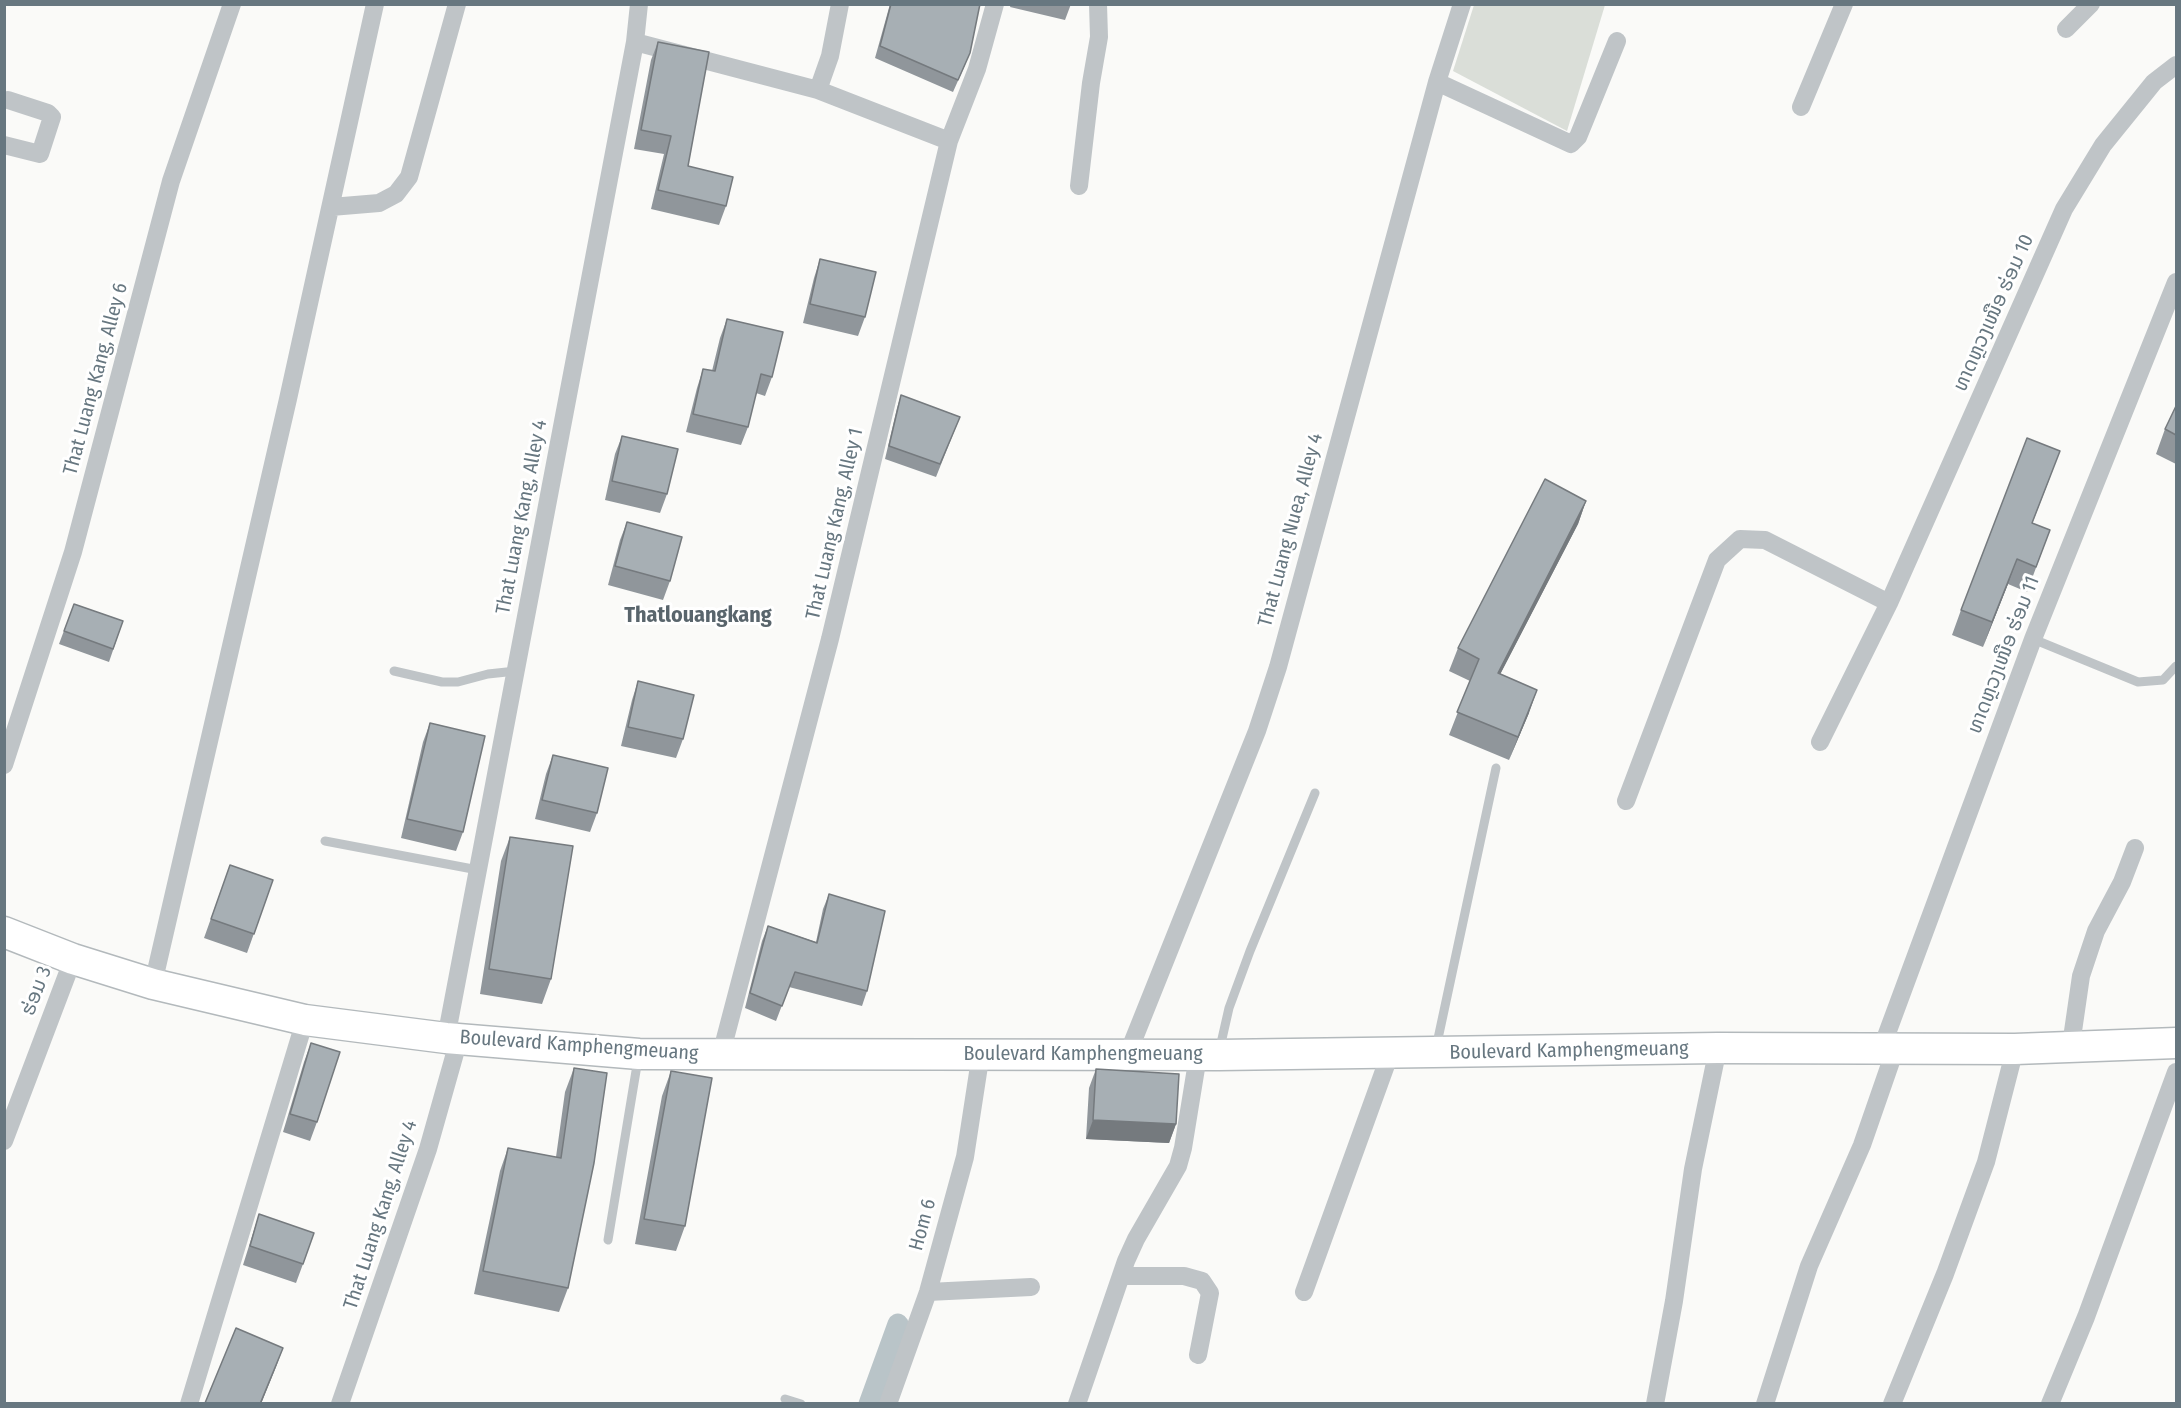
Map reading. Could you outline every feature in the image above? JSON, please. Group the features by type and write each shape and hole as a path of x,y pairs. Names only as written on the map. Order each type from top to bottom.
{"main road":[{"name":"Boulevard Kamphengmeuang","path":"4,932 73,959 153,984 305,1020 452,1039 639,1054 981,1053 1208,1056 1718,1048 2015,1049 2071,1045 2176,1043"}],"street":[{"name":"That Luang Kang, Alley 6","path":"4,765 73,552 171,181 232,4"},
{"path":"153,984 331,207 375,4"},
{"path":"331,207 379,203 396,194 409,177 457,4"},
{"name":"That Luang Kang, Alley 4","path":"339,1404 421,1171 452,1039 478,870 635,42 639,4"},
{"path":"818,90 836,35 840,4"},
{"name":"That Luang Kang, Alley 1","path":"721,1054 830,639 949,141 977,69 995,4"},
{"path":"1079,186 1091,83 1099,37 1098,4"},
{"name":"That Luang Nuea, Alley 4","path":"1127,1056 1257,732 1278,667 1437,82 1462,4"},
{"path":"1801,107 1844,4"},
{"path":"2066,29 2091,4"},
{"path":"1437,82 1571,144 1578,137 1617,41"},
{"path":"635,42 818,90 949,141"},
{"name":"ທາດຫຼວງເໜືອ ຮ່ອມ 10","path":"1820,742 1889,603 2064,209 2103,145 2154,82 2176,65"},
{"path":"4,145 40,154 52,117 48,113 8,100"},
{"name":"ທາດຫຼວງເໜືອ ຮ່ອມ 11","path":"1765,1404 1809,1266 1862,1145 1889,1047 2033,639 2176,282"},
{"path":"1626,801 1716,560 1740,539 1765,540 1889,603"},
{"path":"2071,1045 2081,976 2096,931 2122,882 2135,848"},
{"name":"ຮ່ອມ 3","path":"4,1141 73,959"},
{"path":"189,1404 305,1020"},
{"path":"1654,1404 1674,1302 1693,1169 1718,1048"},
{"path":"1893,1404 1945,1274 1986,1162 2015,1049"},
{"name":"Hom 6","path":"888,1404 928,1292 965,1157 981,1053"},
{"path":"1304,1292 1390,1054"},
{"path":"1077,1404 1136,1239 1178,1166 1208,1056"},
{"path":"2050,1404 2086,1317 2176,1072"},
{"path":"1123,1276 1184,1276 1202,1281 1210,1293 1198,1355"},
{"path":"928,1292 1031,1287"}],"lane":[{"path":"2033,639 2138,682 2163,680 2176,666"},
{"path":"394,671 442,682 458,682 488,674 516,671"},
{"path":"1435,1053 1496,768"},
{"path":"1208,1056 1225,1022 1250,951 1315,793"},
{"path":"325,841 478,870"},
{"path":"608,1240 639,1054"},
{"path":"785,1399 801,1404"}],"shaded area":[{"path":"1474,5 1605,5 1567,131 1453,71"}],"building":[{"path":"891,4 980,4 970,53 958,80 880,46"},
{"path":"658,42 709,52 688,166 733,177 726,206 658,190 671,136 641,130"},
{"path":"820,259 876,272 865,317 810,304"},
{"path":"727,319 783,332 772,377 761,374 748,427 693,414 703,369 715,371"},
{"path":"901,395 960,417 940,464 889,446"},
{"path":"2176,406 2176,435 2165,429"},
{"path":"622,436 678,449 667,494 612,481"},
{"path":"2027,438 2060,451 2032,523 2050,530 2036,567 2017,559 1992,622 1961,610"},
{"path":"1545,479 1586,501 1498,673 1537,690 1518,737 1457,712 1479,659 1458,648"},
{"path":"627,522 682,537 670,581 615,566"},
{"path":"74,604 123,621 113,649 64,631"},
{"path":"638,681 694,695 683,739 628,727"},
{"path":"430,723 485,736 463,832 407,819"},
{"path":"553,755 608,768 597,813 542,800"},
{"path":"510,837 573,846 551,979 489,969"},
{"path":"230,865 273,880 254,934 211,919"},
{"path":"829,894 885,911 867,991 795,972 782,1006 750,993 768,926 817,943"},
{"path":"311,1043 340,1052 317,1122 290,1114"},
{"path":"574,1068 607,1073 594,1163 568,1288 483,1271 508,1148 561,1158"},
{"path":"1096,1069 1179,1074 1176,1124 1093,1120"},
{"path":"671,1071 712,1078 685,1226 644,1219"},
{"path":"259,1214 314,1233 303,1264 250,1246"},
{"path":"236,1328 283,1348 260,1404 206,1404 205,1403"}],"waterway":[{"path":"869,1404 898,1324"}],"district":[{"name":"Thatlouangkang","path":"698,616"}]}
